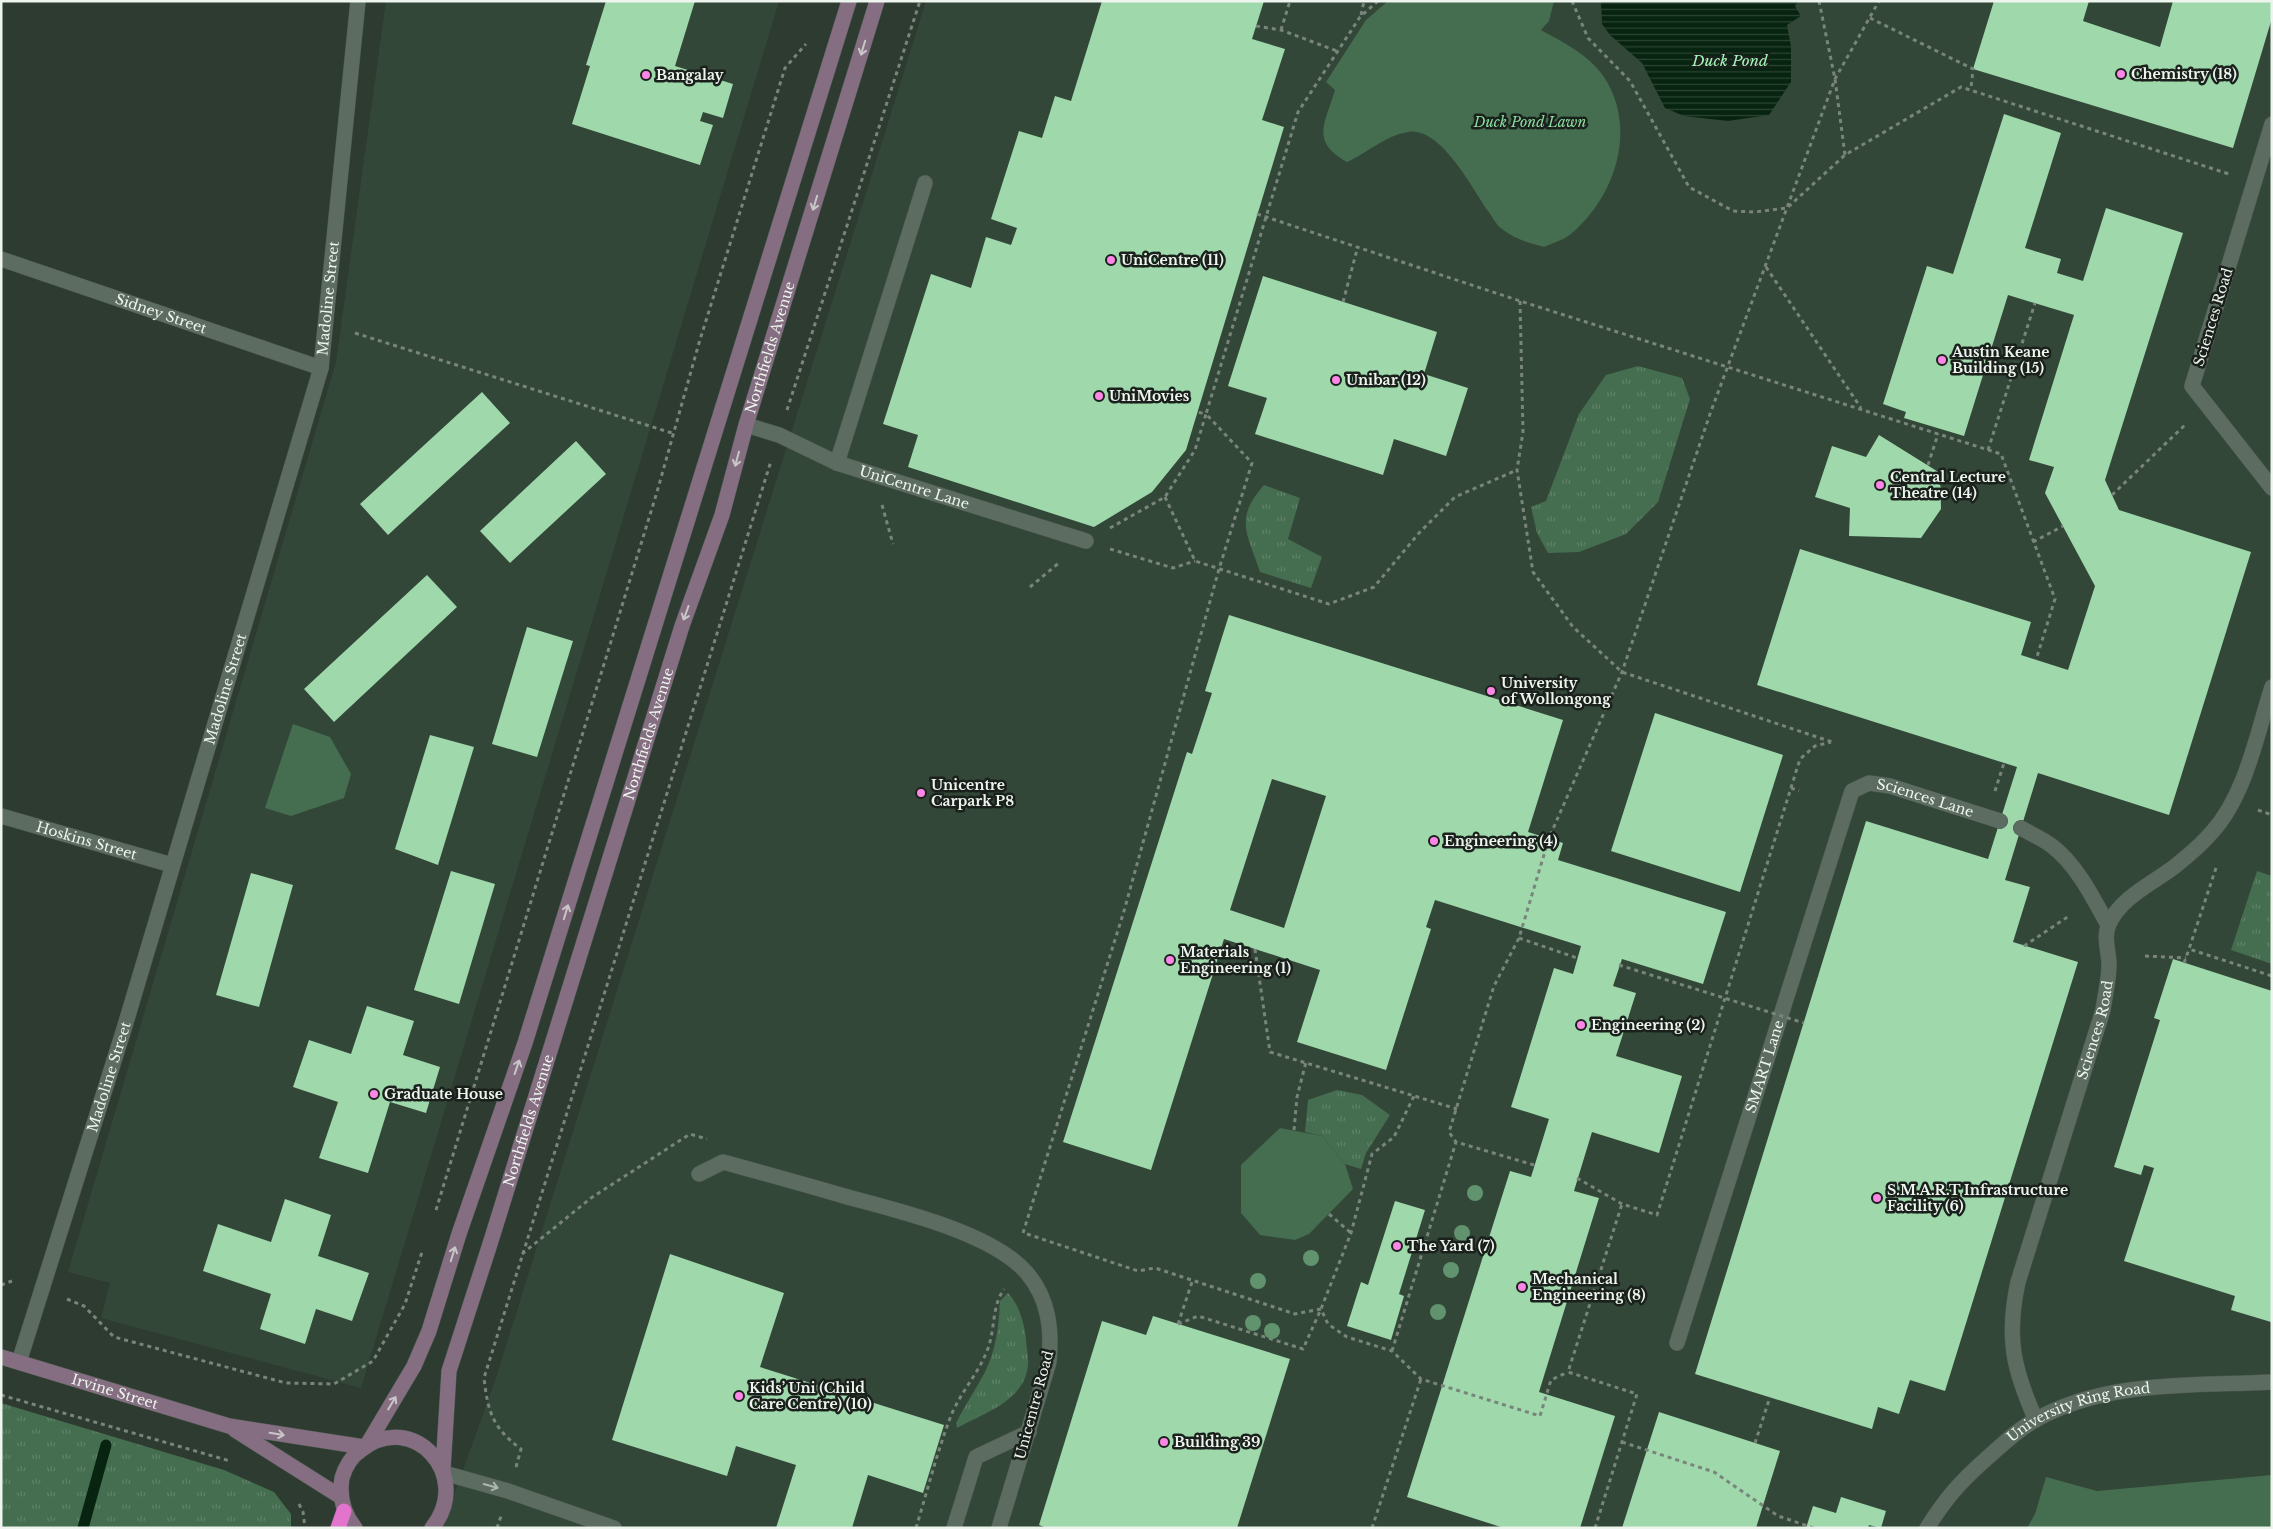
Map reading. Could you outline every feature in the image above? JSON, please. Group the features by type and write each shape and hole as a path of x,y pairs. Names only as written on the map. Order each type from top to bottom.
{"highway":[{"path":"338,1528 342,1504"}],"main road":[{"name":"Northfields Avenue","path":"342,1504 344,1473 356,1453 365,1446 414,1366 429,1331 459,1234 525,1043 848,1"},
{"name":"Northfields Avenue","path":"432,1528 443,1512 446,1503 447,1493 443,1471 449,1371 456,1345 496,1225 682,626 722,515 746,425 877,1"},
{"name":"Irvine Street","path":"1,1357 229,1426 365,1446"},
{"name":"Irvine Street","path":"229,1426 342,1504"},
{"path":"365,1446 386,1438 406,1439 415,1442 432,1453 443,1471"},
{"path":"342,1504 355,1528"}],"street":[{"name":"Madoline Street","path":"20,1362 124,1029 321,368 358,1"},
{"name":"Sciences Road","path":"2272,124 2192,386 2272,488"},
{"path":"838,463 925,183"},
{"name":"Sidney Street","path":"1,259 321,368"},
{"name":"UniCentre Lane","path":"746,425 778,435 838,463 1086,542"},
{"path":"2108,925 2115,912 2129,899 2176,866 2200,845 2232,806 2243,778 2272,687"},
{"name":"Sciences Lane","path":"1852,791 1869,783 1890,786 2000,821"},
{"name":"SMART Lane","path":"1677,1343 1852,791"},
{"name":"Hoskins Street","path":"1,816 172,865"},
{"path":"2021,828 2051,845 2066,860 2094,899 2108,925"},
{"name":"Sciences Road","path":"2036,1420 2018,1372 2010,1332 2013,1306 2018,1282 2103,1010 2109,966 2106,940 2108,925"},
{"name":"Unicentre Road","path":"698,1174 723,1162 881,1206 962,1233 991,1246 1014,1261 1027,1273 1036,1286 1050,1320 1052,1340 1049,1362 1029,1432 998,1528"},
{"name":"University Ring Road","path":"1927,1528 1943,1502 1962,1479 2003,1444 2036,1420 2059,1409 2109,1394 2140,1389 2272,1382"},
{"path":"954,1528 976,1457 1029,1432"},
{"path":"443,1471 508,1491 614,1528"}],"path":[{"path":"521,1449 504,1437 493,1421 487,1402 484,1378 778,435 920,1"},
{"path":"1281,30 1290,1"},
{"path":"1360,17 1364,1"},
{"path":"1195,561 1165,497 1195,450 1298,112 1360,17 1378,1"},
{"path":"1572,1 1588,38 1630,81 1689,187 1733,211 1754,212 1787,208 1845,155 1961,87 1971,88 2254,182"},
{"path":"1819,1 1835,79 1845,155"},
{"path":"1534,1165 1456,1142 1449,1132 1494,986 1519,938 1548,838 1622,672 1728,366 1835,79 1879,1"},
{"path":"1870,18 1973,70 1971,88"},
{"path":"1256,26 1281,30 1337,51"},
{"path":"434,1216 674,434 699,343 785,68 807,42"},
{"path":"1258,214 1520,301 1862,408 2000,454 2056,599 2036,660"},
{"path":"1343,302 1358,246"},
{"path":"1765,266 1862,408"},
{"path":"1520,301 1523,432 1517,470 1534,572 1573,627 1622,672 1832,742 1815,746 1800,759 1657,1215 1622,1204 1577,1178"},
{"path":"1988,450 2034,303"},
{"path":"355,333 674,434"},
{"path":"2112,495 2207,405"},
{"path":"916,1528 949,1421 960,1397 976,1375 988,1349 995,1322 996,1300 1004,1289 1014,1261 1124,911 1220,569 1252,463 1206,414 1197,412"},
{"path":"1928,465 1938,434"},
{"path":"1086,542 1173,568 1195,561 1329,604 1374,587 1419,533 1455,497 1517,470"},
{"path":"886,479 880,498 892,544"},
{"path":"2033,542 2063,526"},
{"path":"1995,793 2004,763"},
{"path":"1791,788 1799,791"},
{"path":"2254,809 2272,815"},
{"path":"2184,963 2217,865"},
{"path":"2024,946 2069,916"},
{"path":"1519,938 1577,958"},
{"path":"1255,949 1270,1052 1457,1109"},
{"path":"2189,949 2272,976"},
{"path":"2145,956 2186,958"},
{"path":"1619,965 1804,1023"},
{"path":"1294,1130 1296,1097 1306,1062"},
{"path":"1193,1279 1178,1324 1198,1316 1302,1349 1321,1310 1351,1234 1372,1154 1394,1137 1414,1096"},
{"path":"1456,1142 1392,1351 1421,1379 1540,1416 1551,1380 1568,1372 1638,1394 1595,1528"},
{"path":"1568,1372 1622,1204"},
{"path":"1329,1214 1351,1234"},
{"path":"67,1299 84,1306 114,1337 286,1383 334,1384 373,1361 405,1304 425,1243"},
{"path":"1,1284 12,1281"},
{"path":"1372,1528 1421,1379"},
{"path":"1,1395 238,1464"},
{"path":"1755,1443 1770,1397"},
{"path":"1622,1442 1714,1472 1778,1516 1814,1528"},
{"path":"298,1501 303,1512 304,1528"}],"shaded area":[{"path":"386,1 779,1 361,1388 101,1318 110,1283 68,1272 336,362"},
{"name":"University of Wollongong","path":"926,1 2272,1 2272,1528 442,1528 495,1381"}],"green space":[{"name":"Duck Pond Lawn","path":"1388,1 1554,1 1549,21 1541,30 1583,55 1598,69 1614,97 1619,118 1620,140 1617,161 1610,182 1600,201 1571,234 1544,247 1522,240 1507,232 1496,223 1464,174 1443,148 1432,139 1420,133 1408,132 1391,137 1347,162 1328,147 1323,131 1335,90 1326,82 1366,20"},
{"path":"1638,366 1682,378 1690,399 1658,502 1626,534 1579,552 1548,553 1537,533 1531,507 1546,501 1579,414 1606,375"},
{"path":"1264,485 1300,498 1288,539 1322,557 1311,588 1260,572 1248,536 1246,517 1249,507"},
{"path":"293,724 330,737 351,774 344,798 291,816 265,808"},
{"path":"2257,871 2272,876 2272,964 2231,950"},
{"path":"1337,1090 1362,1095 1390,1115 1366,1153 1361,1169 1345,1164 1322,1136 1305,1132 1308,1100"},
{"path":"1280,1128 1322,1136 1345,1164 1353,1189 1309,1234 1295,1240 1260,1235 1241,1213 1241,1165"},
{"path":"1008,1293 1018,1308 1024,1326 1028,1362 1025,1377 1019,1388 1002,1404 957,1428 956,1423 989,1364 996,1337 1000,1301"},
{"path":"1,1403 224,1470 274,1492 291,1514 291,1528 1,1528"},
{"path":"2272,1475 2272,1528 2027,1528 2035,1514 2046,1477 2097,1491"}],"water":[{"name":"Duck Pond","path":"1601,1 1798,1 1795,6 1801,16 1787,25 1791,46 1791,82 1769,115 1728,121 1684,116 1665,108 1642,63 1610,35 1602,24"}],"building":[{"name":"Bangalay","path":"606,1 695,1 675,66 733,84 723,118 703,112 700,121 713,125 700,165 572,124 590,66 586,65"},
{"name":"UniCentre (11)","path":"1102,1 1264,1 1252,39 1285,49 1262,120 1284,127 1186,450 1152,492 1094,527 908,467 918,435 883,424 931,274 971,288 986,237 1011,245 1017,228 991,219 1019,131 1042,138 1055,96 1071,101"},
{"name":"Chemistry (18)","path":"1994,1 2089,1 2083,21 2160,47 2173,1 2272,1 2272,18 2233,148 1973,69"},
{"path":"2004,114 2061,133 2025,248 2061,259 2057,273 2083,281 2106,208 2183,233 2105,480 2119,510 2251,552 2169,815 2038,773 2005,880 2030,887 2013,942 2078,962 1945,1391 1910,1380 1899,1414 1878,1407 1872,1429 1695,1374 1866,821 1988,859 2017,767 1757,685 1800,549 2031,622 2021,655 2068,670 2095,586 2045,493 2054,467 2029,460 2074,315 2008,295 1964,436 1904,418 1906,412 1883,404 1927,266 1953,274"},
{"name":"Unibar (12)","path":"1263,276 1437,332 1424,374 1468,388 1446,456 1394,439 1383,475 1255,434 1267,398 1228,386"},
{"path":"482,392 510,423 388,535 360,504"},
{"name":"Central Lecture Theatre (14)","path":"1879,435 1940,473 1941,509 1921,538 1849,536 1850,508 1815,497 1832,446 1866,457"},
{"path":"576,441 606,474 510,563 480,531"},
{"path":"427,575 457,607 334,722 304,689"},
{"path":"1229,615 1563,720 1528,832 1563,843 1558,860 1726,912 1703,984 1622,959 1613,986 1636,993 1616,1056 1682,1076 1659,1153 1592,1132 1574,1191 1599,1198 1539,1392 1615,1416 1580,1528 1504,1528 1407,1497 1510,1171 1531,1177 1549,1119 1511,1107 1554,968 1573,974 1581,946 1435,900 1426,927 1431,929 1386,1070 1297,1042 1320,970 1224,939 1151,1170 1063,1142 1187,752 1192,754 1212,693 1205,691","holes":["1272,779 1326,796 1284,928 1230,910"]},
{"path":"527,627 573,641 537,757 492,744"},
{"path":"1655,713 1783,755 1740,892 1611,851"},
{"path":"430,735 474,747 438,865 395,849"},
{"path":"451,871 495,884 459,1004 414,990"},
{"path":"251,873 293,885 259,1007 216,995"},
{"path":"2173,959 2272,991 2271,1322 2231,1310 2235,1296 2124,1261 2154,1168 2144,1165 2141,1175 2114,1167 2160,1020 2154,1018"},
{"name":"Graduate House","path":"367,1006 414,1021 403,1055 440,1067 426,1113 390,1102 368,1173 319,1158 338,1102 293,1087 309,1040 351,1054"},
{"path":"285,1199 331,1215 318,1256 369,1273 352,1321 316,1309 305,1344 260,1329 271,1294 203,1271 218,1224 271,1242"},
{"name":"The Yard (7)","path":"1395,1201 1425,1210 1399,1294 1404,1296 1391,1340 1347,1326 1361,1282 1368,1285"},
{"name":"Kids’ Uni (Child Care Centre) (10)","path":"670,1254 784,1293 760,1367 944,1425 923,1493 868,1475 852,1528 776,1528 796,1465 736,1446 727,1476 612,1440"},
{"name":"Building 39","path":"1153,1316 1290,1359 1237,1528 1047,1528 1039,1525 1102,1321 1146,1335"},
{"path":"1659,1412 1780,1451 1756,1528 1622,1528"},
{"path":"1841,1497 1886,1511 1881,1528 1869,1525 1868,1528 1806,1528 1813,1506 1836,1513"}],"waterway":[{"path":"83,1528 106,1445"}],"place":[{"name":"Chemistry (18)","path":"2121,74"},
{"name":"Bangalay","path":"646,75"},
{"name":"UniCentre (11)","path":"1111,260"},
{"name":"Austin Keane Building (15)","path":"1942,360"},
{"name":"Unibar (12)","path":"1336,380"},
{"name":"UniMovies","path":"1099,396"},
{"name":"Central Lecture Theatre (14)","path":"1880,485"},
{"name":"University of Wollongong","path":"1491,691"},
{"name":"Unicentre Carpark P8","path":"921,793"},
{"name":"Engineering (4)","path":"1434,841"},
{"name":"Materials Engineering (1)","path":"1170,960"},
{"name":"Engineering (2)","path":"1581,1025"},
{"name":"Graduate House","path":"374,1094"},
{"name":"S.M.A.R.T Infrastructure Facility (6)","path":"1877,1198"},
{"name":"The Yard (7)","path":"1397,1246"},
{"name":"Mechanical Engineering (8)","path":"1522,1287"},
{"name":"Kids’ Uni (Child Care Centre) (10)","path":"739,1396"},
{"name":"Building 39","path":"1164,1442"}]}
